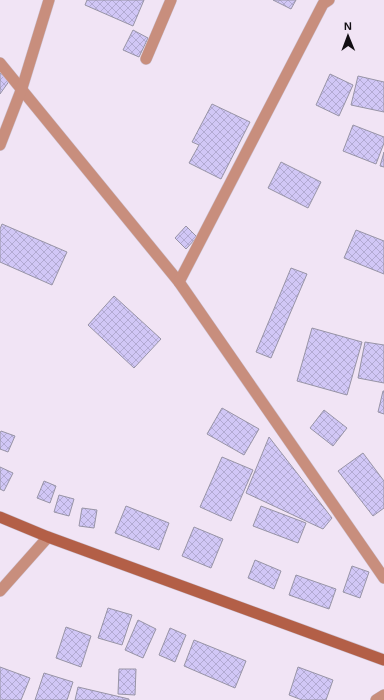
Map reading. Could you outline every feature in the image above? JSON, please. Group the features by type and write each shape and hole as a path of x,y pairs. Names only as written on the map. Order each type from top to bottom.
{"main road":[{"path":"0,517 48,537 384,660"}],"street":[{"path":"0,145 22,88 49,0"},
{"path":"146,59 171,0"},
{"path":"180,282 323,4 329,0"},
{"path":"0,63 180,282 384,578"},
{"path":"0,591 48,537"},
{"path":"376,700 384,695"}],"building":[{"path":"87,0 144,0 133,26 85,5"},
{"path":"273,0 296,0 291,9"},
{"path":"133,30 148,38 139,57 123,50"},
{"path":"0,73 10,80 0,94"},
{"path":"330,74 353,85 339,116 316,105"},
{"path":"358,76 384,82 384,112 351,105"},
{"path":"212,104 250,122 221,179 189,163 199,145 192,142"},
{"path":"353,125 384,137 384,143 376,164 343,151"},
{"path":"384,152 384,167 380,166"},
{"path":"281,162 321,182 308,208 268,188"},
{"path":"2,224 67,252 52,285 0,262 0,229"},
{"path":"186,226 197,237 186,249 175,238"},
{"path":"356,230 384,241 384,274 344,258"},
{"path":"291,268 307,274 271,358 256,352"},
{"path":"114,296 161,339 134,368 88,325"},
{"path":"312,328 362,342 347,395 297,381"},
{"path":"365,342 384,345 384,383 358,378"},
{"path":"384,391 384,414 378,412"},
{"path":"222,408 259,429 244,455 207,434"},
{"path":"324,410 347,428 333,446 310,428"},
{"path":"1,431 15,436 8,452 0,449"},
{"path":"269,437 332,518 323,529 246,493"},
{"path":"363,453 384,481 384,508 373,516 338,471"},
{"path":"222,457 253,470 231,521 200,507"},
{"path":"0,467 13,473 4,491 0,489"},
{"path":"44,481 56,486 50,503 37,498"},
{"path":"59,495 74,499 69,516 54,512"},
{"path":"126,506 169,523 159,550 115,533"},
{"path":"261,506 306,523 298,543 253,526"},
{"path":"82,508 97,510 94,528 79,526"},
{"path":"194,527 223,539 211,568 182,556"},
{"path":"255,560 281,571 274,589 248,578"},
{"path":"352,566 369,572 360,598 343,592"},
{"path":"296,575 336,589 329,609 289,595"},
{"path":"108,608 132,615 122,645 98,638"},
{"path":"138,620 156,629 143,658 125,650"},
{"path":"66,627 91,636 81,667 56,658"},
{"path":"170,628 186,635 175,662 159,655"},
{"path":"194,640 246,661 235,688 184,666"},
{"path":"0,667 30,678 21,700 0,700"},
{"path":"298,667 333,680 326,700 302,700 289,695"},
{"path":"119,669 136,669 135,695 118,694"},
{"path":"44,673 73,682 67,700 35,700"},
{"path":"78,687 129,699 129,700 75,700"}]}
